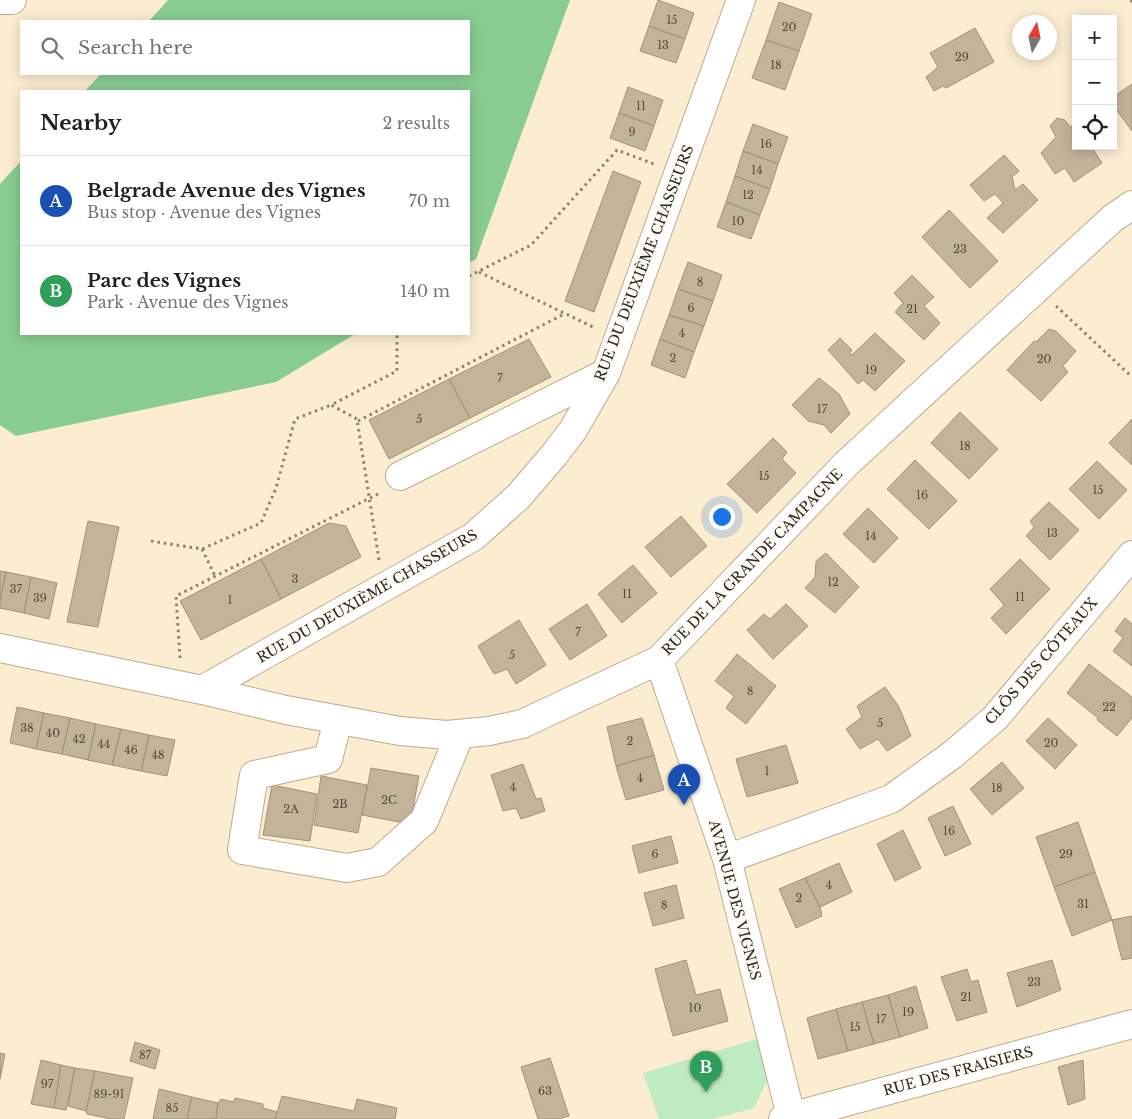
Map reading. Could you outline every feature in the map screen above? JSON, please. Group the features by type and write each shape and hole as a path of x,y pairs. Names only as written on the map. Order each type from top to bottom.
{"street":[{"path":"1,0 12,0"},
{"name":"RUE DU DEUXIÈME CHASSEURS","path":"192,688 383,588 473,537 518,497 573,430 606,373 741,0"},
{"name":"RUE DE LA GRANDE CAMPAGNE","path":"0,648 192,688 286,710 400,731 447,735 489,731 522,724 659,660 846,464 1113,218 1132,205"},
{"path":"400,476 606,373"},
{"name":"CLÔS DES CÔTEAUX","path":"727,859 891,799 952,755 995,718 1132,555"},
{"name":"AVENUE DES VIGNES","path":"659,660 727,859 787,1118"},
{"path":"338,720 328,759 254,774 242,850 347,868 378,862 424,821 460,734"},
{"name":"RUE DES FRAISIERS","path":"787,1118 1132,1024"}],"path":[{"path":"470,276 531,245 617,150 679,172"},
{"path":"478,272 618,339"},
{"path":"1036,288 1132,377"},
{"path":"358,422 564,314"},
{"path":"151,541 202,550 261,523 276,488 295,419 330,405 397,371 397,335"},
{"path":"330,405 357,419 358,422 371,498 383,588"},
{"path":"192,688 176,596 401,483 400,476"},
{"path":"202,550 215,576"}],"green space":[{"path":"168,0 570,0 476,259 470,262 470,90 86,90 100,75 470,75 470,20 150,20"},
{"path":"20,162 20,335 353,335 276,382 16,436 0,425 0,184"},
{"path":"760,1038 769,1077 754,1108 713,1119 659,1119 643,1073"}],"building":[{"path":"658,0 694,13 685,39 649,26"},
{"path":"779,2 812,14 799,51 766,40"},
{"path":"649,26 685,39 676,63 640,51"},
{"path":"975,28 994,62 946,88 943,86 934,91 926,77 938,67 930,53"},
{"path":"766,40 799,51 785,90 752,78"},
{"path":"1132,84 1132,131 1117,110 1117,94"},
{"path":"628,87 663,100 654,126 619,113"},
{"path":"619,113 654,126 645,151 610,138"},
{"path":"1057,118 1065,120 1070,127 1072,126 1072,150 1094,150 1102,163 1074,182 1065,168 1055,174 1041,153 1056,137 1050,126"},
{"path":"753,124 788,137 778,164 743,151"},
{"path":"743,151 778,164 770,189 735,176"},
{"path":"1004,155 1019,171 1012,177 1015,190 1023,184 1038,200 1003,233 987,218 1003,203 995,194 984,201 970,185"},
{"path":"613,171 641,182 594,312 565,301"},
{"path":"735,176 770,189 760,215 726,202"},
{"path":"726,202 760,215 751,239 717,227"},
{"path":"949,210 998,261 970,288 922,237"},
{"path":"688,262 722,275 713,301 678,289"},
{"path":"912,275 934,297 924,306 940,323 924,340 895,312 903,303 894,293"},
{"path":"678,289 713,301 704,326 669,315"},
{"path":"669,315 704,326 694,352 660,339"},
{"path":"1049,329 1056,331 1076,351 1063,366 1068,372 1041,401 1007,370 1034,341 1036,342"},
{"path":"875,333 905,361 875,391 863,380 858,384 828,350 840,338 852,350 850,353 852,355"},
{"path":"529,339 551,377 470,418 449,379"},
{"path":"660,339 694,352 685,378 651,365"},
{"path":"819,378 839,394 850,414 831,433 824,425 808,421 792,405"},
{"path":"449,379 470,418 389,459 369,420"},
{"path":"960,412 998,449 969,479 931,443"},
{"path":"1132,419 1132,465 1109,443"},
{"path":"773,438 787,452 782,459 796,473 757,513 727,484"},
{"path":"915,460 957,501 929,529 887,489"},
{"path":"1097,461 1127,490 1099,519 1069,489"},
{"path":"1049,502 1079,530 1050,560 1026,536 1034,527 1030,521"},
{"path":"868,508 898,538 874,563 843,534"},
{"path":"681,516 707,546 671,577 645,547"},
{"path":"88,521 119,527 98,627 67,622"},
{"path":"329,523 346,526 361,557 281,599 261,559"},
{"path":"826,553 859,587 835,613 805,588 815,577 816,561"},
{"path":"261,559 281,599 201,640 180,601"},
{"path":"1020,559 1050,589 1006,634 991,618 1004,605 990,589"},
{"path":"633,565 657,593 622,623 598,594"},
{"path":"0,571 6,572 0,600"},
{"path":"6,572 31,577 24,613 0,608"},
{"path":"31,577 57,583 49,619 24,613"},
{"path":"587,604 607,636 570,660 549,629"},
{"path":"786,604 808,626 773,659 747,630 764,614 770,619"},
{"path":"1125,618 1132,624 1132,666 1113,651 1123,638 1115,631"},
{"path":"519,620 546,665 516,684 507,669 494,674 478,646"},
{"path":"737,654 776,686 746,724 726,708 734,696 715,681"},
{"path":"1089,664 1132,697 1132,718 1117,736 1067,693"},
{"path":"885,687 899,707 911,736 887,751 878,739 860,749 846,729 862,717 857,706"},
{"path":"17,707 44,713 36,749 10,743"},
{"path":"44,713 70,718 62,754 36,749"},
{"path":"70,718 96,724 88,760 62,754"},
{"path":"642,718 654,755 616,766 607,727"},
{"path":"1048,718 1077,745 1055,769 1026,741"},
{"path":"96,724 121,729 112,765 88,760"},
{"path":"121,729 149,735 141,771 112,765"},
{"path":"149,735 175,740 167,776 141,771"},
{"path":"786,745 798,783 747,797 736,759"},
{"path":"654,755 664,790 626,800 616,766"},
{"path":"1002,762 1024,788 992,815 970,789"},
{"path":"523,764 536,799 541,798 545,811 521,819 516,808 503,811 491,775"},
{"path":"371,768 419,776 410,824 362,815"},
{"path":"321,776 367,785 358,833 314,825"},
{"path":"272,785 317,794 310,841 263,835"},
{"path":"953,806 971,844 945,856 928,818"},
{"path":"1078,822 1095,872 1054,887 1036,837"},
{"path":"903,830 921,868 895,881 877,844"},
{"path":"671,836 678,863 639,873 632,846"},
{"path":"839,863 852,892 820,907 805,878"},
{"path":"1095,872 1112,920 1072,936 1054,887"},
{"path":"805,878 820,907 822,916 796,928 779,889"},
{"path":"676,885 684,918 653,926 644,893"},
{"path":"1132,916 1132,958 1122,960 1112,920"},
{"path":"686,960 696,995 720,989 728,1021 673,1036 655,969"},
{"path":"1052,960 1061,990 1017,1007 1007,973"},
{"path":"967,969 971,982 978,980 987,1012 957,1021 941,977"},
{"path":"916,986 928,1028 900,1037 888,995"},
{"path":"888,995 900,1037 874,1044 862,1002"},
{"path":"862,1002 874,1044 848,1051 836,1009"},
{"path":"836,1009 848,1051 818,1059 807,1018"},
{"path":"135,1042 160,1050 155,1069 130,1061"},
{"path":"0,1053 5,1054 0,1079"},
{"path":"550,1058 569,1116 557,1119 538,1119 521,1067"},
{"path":"41,1060 61,1065 54,1108 31,1104"},
{"path":"1083,1060 1085,1099 1068,1105 1058,1067"},
{"path":"61,1065 75,1068 66,1110 54,1108"},
{"path":"75,1068 95,1071 86,1111 68,1106"},
{"path":"95,1071 133,1078 124,1119 111,1119 87,1114 86,1111"},
{"path":"159,1089 192,1097 187,1119 153,1119"},
{"path":"282,1096 354,1111 357,1099 397,1108 395,1119 275,1119"},
{"path":"192,1097 218,1103 216,1119 187,1119"},
{"path":"235,1098 263,1104 263,1108 277,1112 275,1119 216,1119 218,1103 221,1099 233,1102"}],"place":[{"name":"Belgrade Avenue des Vignes","path":"684,805"},
{"name":"Parc des Vignes","path":"706,1092"}]}
